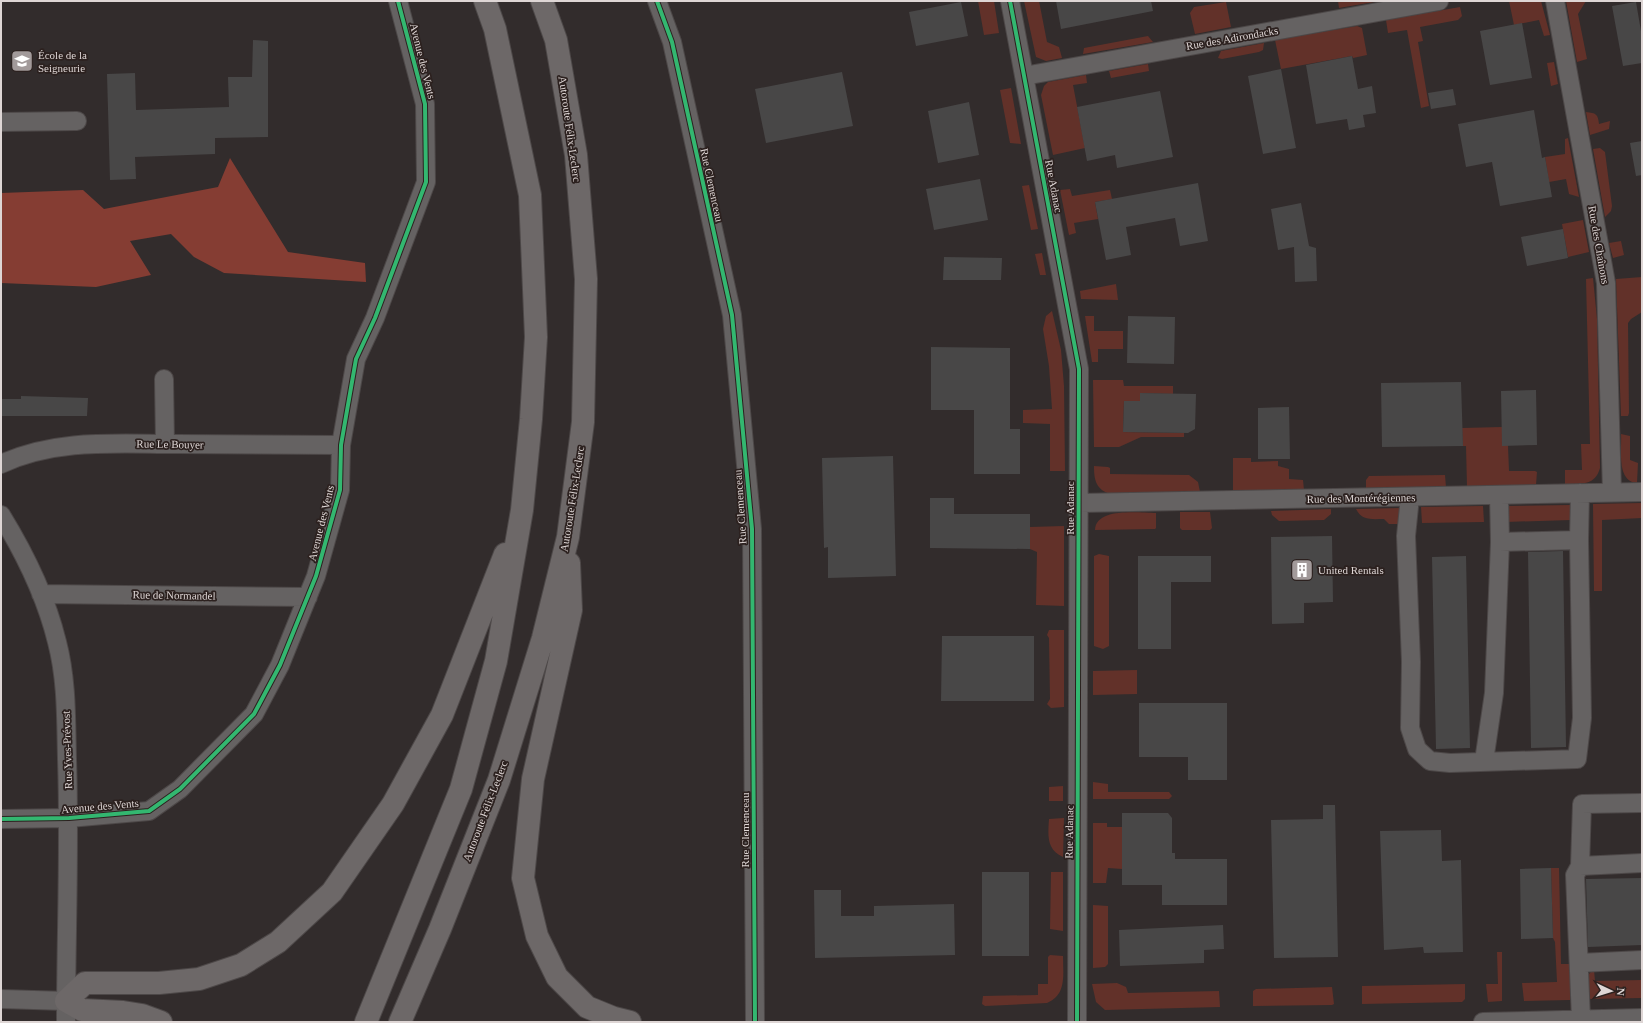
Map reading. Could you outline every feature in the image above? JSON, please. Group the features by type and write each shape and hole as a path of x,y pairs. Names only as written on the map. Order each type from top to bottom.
{"highway":[{"path":"366,1022 461,789 496,661 522,510 532,419 536,337 530,195 495,29 485,1"},
{"name":"Autoroute Félix-Leclerc","path":"400,1022 440,928 498,780 544,638 568,537 583,422 586,279 576,155 556,40 542,1"},
{"path":"66,1012 85,983 159,983 199,979 241,965 278,942 332,892 393,804 442,716 522,510"},
{"path":"568,537 571,610 533,779 523,878 537,936 557,977 587,1007 614,1018 630,1022"},
{"path":"66,1012 82,1010 123,1012 142,1015 161,1022"}],"street":[{"name":"Avenue des Vents","path":"1,819 69,818 149,811 180,789 254,714 280,665 316,576 340,490 342,445 356,360 375,318 426,182 425,104 398,1"},
{"name":"Rue Clemenceau","path":"657,1 672,42 733,323 752,529 755,1022"},
{"name":"Rue Adanac","path":"1010,1 1079,369 1080,504 1077,1022"},
{"name":"Rue des Adirondacks","path":"1024,76 1439,1"},
{"name":"Rue des Chaînons","path":"1555,1 1606,283 1612,492"},
{"path":"1,122 77,121"},
{"path":"164,380 165,444"},
{"name":"Rue Le Bouyer","path":"1,464 19,456 62,446 116,443 342,445"},
{"name":"Rue des Montérégiennes","path":"1080,504 1642,492"},
{"path":"1410,497 1406,536 1411,662 1410,728 1417,749 1430,761 1450,763 1577,759 1582,718 1579,540 1580,493"},
{"path":"1484,761 1494,693 1500,542 1499,495"},
{"name":"Rue Yves-Prévost","path":"1,515 22,549 41,594 57,641 65,686 69,818 66,1012"},
{"path":"1500,542 1579,540"},
{"name":"Rue de Normandel","path":"41,594 308,597"},
{"path":"1581,1019 1575,875 1580,866 1582,804 1641,803"},
{"path":"1580,866 1642,863"},
{"path":"1579,964 1642,960"},
{"path":"1,999 66,1012"},
{"path":"1483,1022 1642,1018"}],"shaded area":[{"path":"978,1 994,1 999,33 984,35"},
{"path":"1024,1 1039,1 1047,42 1059,47 1062,58 1046,61 1036,57"},
{"path":"1338,1 1380,1 1339,8"},
{"path":"1509,1 1541,1 1550,35 1544,36 1539,20 1514,25"},
{"path":"1566,1 1586,1 1578,14 1587,59 1577,62"},
{"path":"1226,2 1231,27 1195,34 1190,13 1194,7"},
{"path":"1460,7 1462,16 1458,20 1420,27 1423,41 1418,42 1429,106 1421,108 1407,30 1388,33 1386,20"},
{"path":"1357,26 1362,28 1367,55 1353,58 1352,56 1281,69 1275,40"},
{"path":"1148,36 1153,42 1083,54 1084,48"},
{"path":"1264,43 1263,50 1259,52 1222,59 1218,58 1221,51"},
{"path":"1554,62 1558,84 1551,86 1547,63"},
{"path":"1148,64 1149,71 1111,78 1109,71"},
{"path":"1086,75 1087,83 1073,85 1085,148 1053,155 1041,95 1044,86 1048,82"},
{"path":"1011,88 1021,144 1010,143 1000,90"},
{"path":"1586,112 1596,115 1599,124 1610,121 1609,129 1590,135"},
{"path":"1568,138 1579,197 1569,194 1566,179 1549,182 1545,157 1565,154 1565,139"},
{"path":"1600,148 1605,152 1612,206 1611,211 1605,217 1593,149"},
{"path":"230,158 288,252 365,263 366,282 224,273 194,257 171,234 130,241 151,275 96,287 1,283 1,193 83,190 104,209 218,187"},
{"path":"1029,185 1038,229 1031,230 1022,186"},
{"path":"1070,189 1072,196 1110,190 1112,199 1095,202 1098,219 1074,223 1076,233 1069,235 1060,190"},
{"path":"1583,220 1589,252 1568,257 1562,224"},
{"path":"1621,241 1624,255 1613,258 1609,243"},
{"path":"1042,253 1046,275 1040,275 1035,254"},
{"path":"1642,277 1642,312 1631,319 1628,323 1629,413 1628,416 1621,416 1616,279"},
{"path":"1593,278 1597,319 1600,468 1595,478 1587,483 1565,484 1565,470 1582,470 1581,444 1590,444 1586,279"},
{"path":"1116,284 1118,300 1081,299 1080,291"},
{"path":"1052,311 1061,350 1064,386 1065,471 1050,471 1050,424 1023,423 1023,410 1052,409 1049,366 1043,329 1046,316"},
{"path":"1085,316 1094,316 1094,331 1123,331 1123,349 1098,349 1098,362 1092,362"},
{"path":"1093,380 1123,380 1124,386 1173,386 1173,394 1140,393 1140,401 1124,401 1123,432 1184,433 1184,437 1141,437 1119,447 1094,447"},
{"path":"1502,427 1508,446 1509,471 1537,472 1536,485 1467,487 1466,446 1463,446 1462,428"},
{"path":"1621,434 1630,436 1630,460 1638,463 1637,483 1630,481 1623,471"},
{"path":"1233,458 1251,458 1251,462 1278,461 1278,466 1289,469 1289,479 1303,480 1304,490 1233,491"},
{"path":"1094,466 1110,468 1110,474 1189,475 1198,482 1200,492 1111,494 1102,490 1097,484 1095,480"},
{"path":"1445,475 1446,487 1366,488 1366,480 1369,476"},
{"path":"1642,503 1642,518 1602,520 1602,591 1594,591 1593,504"},
{"path":"1571,505 1571,520 1505,522 1506,506"},
{"path":"1483,506 1484,522 1422,523 1421,507"},
{"path":"1401,508 1400,524 1389,524 1384,519 1371,519 1361,516 1356,509"},
{"path":"1331,509 1331,514 1324,520 1279,521 1272,515 1271,511"},
{"path":"1129,512 1156,513 1155,529 1095,530 1097,523 1110,515"},
{"path":"1180,512 1210,512 1212,528 1210,530 1182,530 1180,528"},
{"path":"1064,526 1064,606 1036,605 1037,552 1030,549 1030,527"},
{"path":"1099,554 1109,556 1109,646 1103,649 1094,646 1094,556"},
{"path":"1049,630 1064,630 1064,707 1051,708 1047,704 1050,699 1049,638 1047,635"},
{"path":"1137,670 1137,694 1093,695 1093,671"},
{"path":"1093,782 1108,784 1108,792 1169,792 1172,796 1169,799 1093,799"},
{"path":"1063,786 1063,801 1049,801 1049,787"},
{"path":"1064,818 1063,857 1057,854 1051,846 1048,830 1049,819"},
{"path":"1093,823 1107,823 1107,827 1122,827 1122,869 1108,868 1106,883 1093,883"},
{"path":"1551,868 1559,868 1561,964 1572,964 1570,1000 1524,1001 1522,983 1557,982 1555,942 1553,938"},
{"path":"1051,872 1063,872 1063,931 1050,929"},
{"path":"1093,905 1108,906 1108,964 1105,967 1093,968"},
{"path":"1497,952 1502,952 1502,1001 1488,1002 1486,984 1498,984"},
{"path":"1050,955 1063,956 1063,977 1061,989 1058,995 1053,999 1047,1003 985,1006 982,1004 983,996 1038,995 1038,984 1048,984 1048,957"},
{"path":"1594,970 1595,981 1642,980 1642,998 1587,999 1587,979 1588,975"},
{"path":"1117,983 1126,987 1128,993 1219,991 1220,1007 1105,1010 1096,1002 1092,984"},
{"path":"1465,984 1465,999 1462,1002 1362,1004 1362,986"},
{"path":"1332,987 1334,1004 1332,1005 1253,1006 1253,991 1256,989"}],"building":[{"path":"1056,1 1151,1 1153,11 1061,29"},
{"path":"961,2 968,36 916,46 909,12"},
{"path":"1636,2 1642,37 1642,63 1623,66 1612,6"},
{"path":"1522,23 1532,78 1490,85 1480,31"},
{"path":"253,40 268,41 268,137 215,138 215,154 135,157 136,179 110,180 107,74 135,73 136,110 229,107 228,77 252,77"},
{"path":"1352,56 1358,89 1372,86 1376,113 1363,115 1365,127 1349,130 1347,119 1316,124 1306,65"},
{"path":"1281,69 1296,148 1263,154 1248,76"},
{"path":"842,72 853,126 766,143 755,89"},
{"path":"1453,89 1456,105 1431,109 1428,93"},
{"path":"1160,91 1173,157 1117,168 1115,155 1087,161 1077,107"},
{"path":"969,102 979,155 938,163 928,111"},
{"path":"1534,110 1542,158 1545,157 1552,197 1500,206 1492,162 1466,167 1458,124"},
{"path":"1642,141 1642,175 1636,176 1630,143"},
{"path":"980,179 988,220 934,230 926,189"},
{"path":"1198,183 1208,241 1180,246 1175,218 1126,227 1131,255 1106,260 1095,202"},
{"path":"1301,203 1309,246 1316,248 1317,281 1295,282 1294,247 1278,250 1271,209"},
{"path":"1563,229 1568,258 1527,266 1521,237"},
{"path":"944,257 1002,258 1001,280 943,280"},
{"path":"1128,316 1175,317 1174,364 1127,363"},
{"path":"931,347 1010,348 1010,429 1020,429 1020,474 974,474 974,410 931,410"},
{"path":"1461,382 1463,446 1382,447 1381,383"},
{"path":"1536,390 1537,445 1502,446 1501,391"},
{"path":"1140,393 1196,394 1195,429 1188,433 1123,432 1124,401 1140,401"},
{"path":"21,396 88,398 87,416 1,416 1,399 21,399"},
{"path":"1289,407 1290,459 1258,459 1258,408"},
{"path":"893,456 896,576 828,578 828,547 824,548 822,458"},
{"path":"930,498 954,498 954,514 1030,514 1030,549 930,548"},
{"name":"United Rentals","path":"1332,536 1333,602 1304,603 1304,623 1272,624 1271,537"},
{"path":"1563,551 1566,747 1531,748 1528,552"},
{"path":"1138,556 1211,556 1211,582 1171,582 1171,649 1138,649"},
{"path":"1466,556 1470,748 1436,749 1432,557"},
{"path":"942,636 1034,636 1034,701 941,701"},
{"path":"1139,703 1227,703 1227,780 1188,780 1188,757 1139,757"},
{"path":"1323,805 1335,805 1338,957 1274,958 1271,820 1323,819"},
{"path":"1122,813 1168,813 1172,818 1172,853 1175,853 1175,859 1227,859 1227,905 1162,905 1162,885 1122,885"},
{"path":"1441,830 1442,861 1461,860 1463,952 1424,953 1423,947 1384,950 1380,831"},
{"path":"1551,868 1553,938 1521,939 1520,869"},
{"path":"982,872 1029,872 1029,956 982,956"},
{"path":"1642,878 1642,945 1588,947 1586,879"},
{"path":"814,890 841,890 841,916 874,916 874,906 954,904 955,955 815,958"},
{"path":"1223,925 1224,949 1204,950 1204,963 1120,966 1119,930"}],"cycle path":[{"path":"1,819 69,818 149,811 180,789 254,714 280,665 316,576 340,490 341,445 356,359 375,318 426,182 425,104 398,1"},
{"path":"657,1 672,42 732,315 752,529 755,1022"},
{"path":"1010,1 1079,369 1077,1022"}],"place":[{"name":"École de la Seigneurie","path":"22,61"},
{"name":"United Rentals","path":"1302,570"}]}
